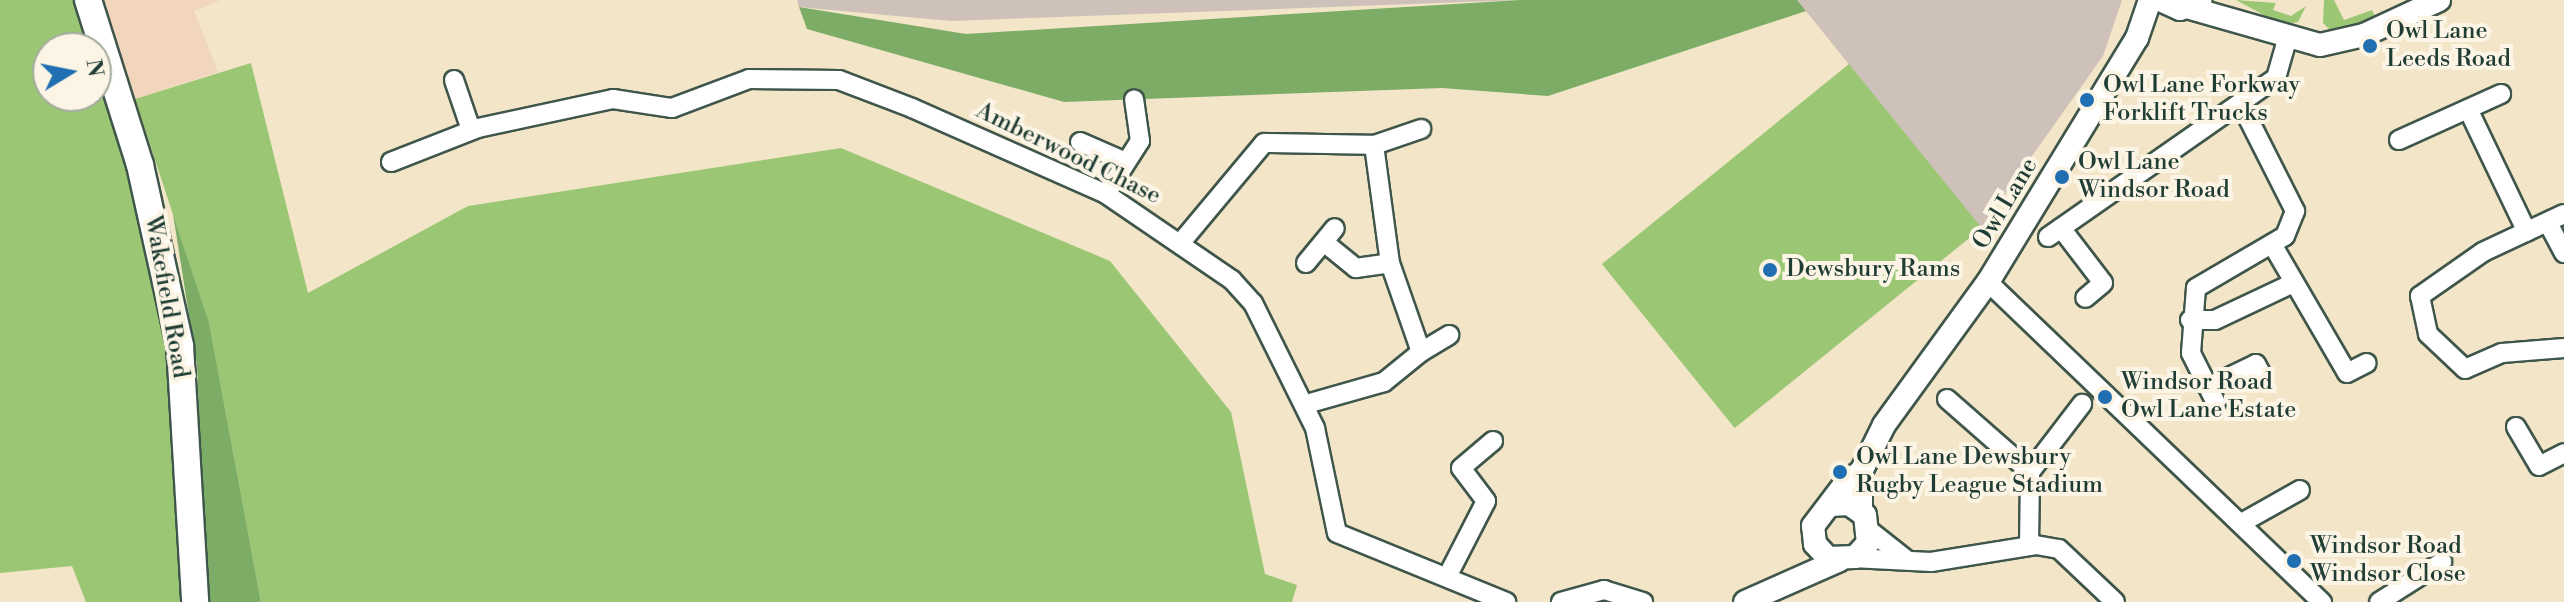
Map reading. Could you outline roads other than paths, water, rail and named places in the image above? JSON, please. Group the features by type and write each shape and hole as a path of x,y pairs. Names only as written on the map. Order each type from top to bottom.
{"highway":[{"name":"Wakefield Road","path":"88,0 140,165 180,346 195,602"}],"main road":[{"path":"2174,3 2224,9 2287,40 2320,45 2364,35 2439,0"},
{"name":"Owl Lane","path":"1798,575 1817,548 1813,526 1861,472 1884,425 1988,282 2137,38 2174,3"},
{"name":"Owl Lane","path":"1861,472 1865,521"},
{"path":"1817,548 1846,559 1865,521 1830,505"},
{"name":"Owl Lane","path":"1745,602 1798,575 1846,559"}],"street":[{"path":"2085,298 2103,283 2054,233 2276,78 2287,40"},
{"name":"Amberwood Chase","path":"391,162 471,130 613,99 672,108 749,79 826,78 912,108 1106,194 1183,240 1253,303 1306,404 1337,533 1506,602"},
{"path":"454,80 471,130"},
{"path":"2399,140 2501,94"},
{"path":"1106,194 1140,141 1134,99"},
{"path":"2241,104 2295,204 2293,226 2272,244 2207,277 2196,288 2190,320 2191,353 2212,395 2256,364 2263,377"},
{"path":"2468,109 2527,232"},
{"path":"1183,240 1264,143 1374,145 1421,129"},
{"path":"1080,142 1126,162"},
{"path":"1374,145 1390,263 1421,352"},
{"path":"2564,253 2556,218 2420,296 2428,334 2465,369 2502,353 2564,348"},
{"path":"1306,263 1330,236 1356,268 1390,263"},
{"path":"2272,244 2291,284 2347,373 2367,363"},
{"path":"1988,282 2245,521 2322,602"},
{"path":"2190,320 2215,320 2291,284"},
{"path":"1306,404 1384,382 1421,352 1449,335"},
{"path":"1947,399 2030,472"},
{"path":"2029,546 2030,472 2082,404"},
{"path":"2516,427 2539,466 2564,453"},
{"path":"1447,577 1486,501 1461,468 1493,441"},
{"path":"2245,521 2300,490"},
{"path":"1865,521 1907,560"},
{"path":"1846,559 1907,560 2029,546 2059,549 2115,602"},
{"path":"2379,602 2442,562"},
{"path":"1561,602 1604,590 1643,602"}],"place":[{"name":"Owl Lane Leeds Road","path":"2370,46"},
{"name":"Owl Lane Forkway Forklift Trucks","path":"2087,100"},
{"name":"Owl Lane Windsor Road","path":"2062,177"},
{"name":"Dewsbury Rams","path":"1770,270"},
{"name":"Windsor Road Owl Lane Estate","path":"2105,397"},
{"name":"Owl Lane Dewsbury Rugby League Stadium","path":"1840,472"},
{"name":"Windsor Road Windsor Close","path":"2294,561"}]}
